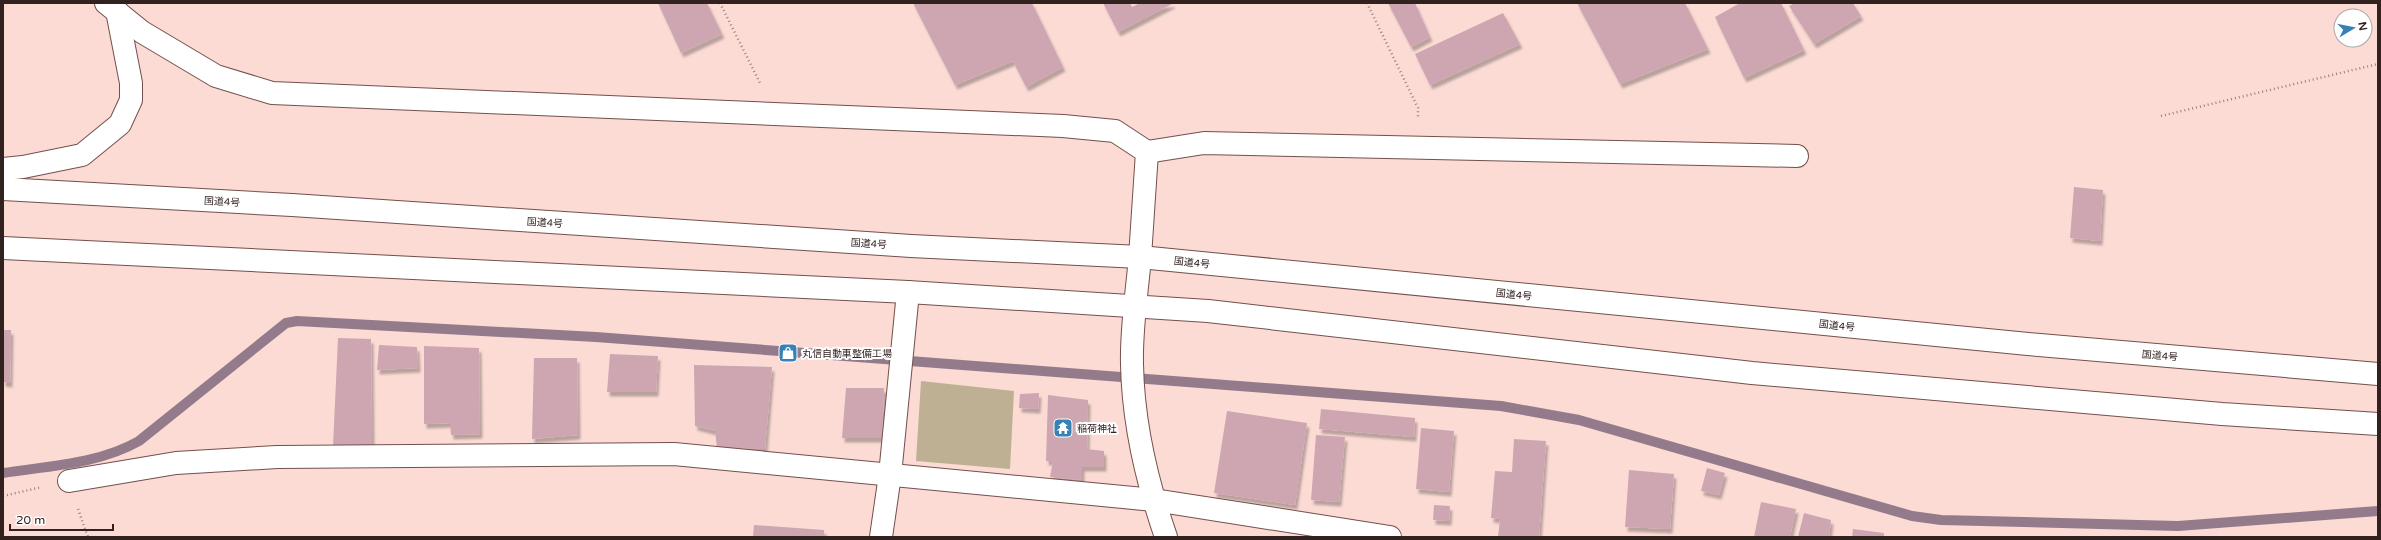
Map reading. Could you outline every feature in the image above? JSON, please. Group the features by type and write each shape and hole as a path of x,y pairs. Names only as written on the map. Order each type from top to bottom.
{"main road":[{"path":"111,7 142,32 216,76 272,93 1098,128 1115,131 1147,152 1204,143 1797,156"},
{"path":"3,169 23,167 82,155 120,124 130,100 131,83 111,7"},
{"path":"1147,152 1132,362 1133,394 1154,500 1166,537"},
{"name":"国道4号","path":"3,189 292,205 911,246 1140,257 2028,344 2378,374"},
{"path":"3,248 908,292 1208,311 1752,373 2222,414 2378,424"},
{"path":"881,537 890,475 908,292"},
{"path":"69,481 176,463 277,457 674,454 1154,500 1390,537"}],"path":[{"path":"720,3 776,115"},
{"path":"1367,3 1418,108 1418,147"},
{"path":"2161,116 2378,64"},
{"path":"3,496 69,481"}],"shaded area":[{"path":"921,381 1014,391 1010,469 916,461"}],"building":[{"path":"658,3 707,3 722,34 681,53"},
{"path":"913,3 1032,3 1063,67 1026,87 1013,61 955,85"},
{"path":"1103,3 1130,3 1132,7 1140,3 1174,3 1118,32"},
{"path":"1388,3 1415,3 1430,37 1411,47"},
{"path":"1577,3 1685,3 1708,49 1620,84"},
{"path":"1740,3 1781,3 1804,50 1744,78 1715,17"},
{"path":"1795,3 1853,3 1861,16 1814,44 1789,6"},
{"path":"1503,13 1520,44 1430,85 1415,54"},
{"path":"2074,187 2103,190 2100,241 2070,238"},
{"path":"3,330 11,330 10,383 3,382"},
{"path":"338,338 371,339 372,446 333,446"},
{"path":"379,345 417,347 418,368 377,370"},
{"path":"424,346 479,348 480,434 451,435 450,423 424,424"},
{"path":"610,354 658,356 656,392 607,392"},
{"path":"534,358 577,358 578,435 532,439"},
{"path":"694,365 772,367 765,449 717,448 715,431 695,426"},
{"path":"846,388 884,388 882,438 842,438"},
{"path":"1039,393 1038,409 1019,408 1020,394"},
{"path":"1048,395 1088,400 1087,449 1104,451 1104,467 1082,467 1082,480 1050,477 1053,461 1046,461"},
{"path":"1321,409 1415,418 1414,437 1319,429"},
{"path":"1227,411 1307,423 1295,505 1214,493"},
{"path":"1421,428 1454,431 1449,492 1416,489"},
{"path":"1316,435 1345,437 1339,502 1311,500"},
{"path":"1514,439 1546,441 1539,537 1498,537 1500,519 1491,518 1495,471 1512,472"},
{"path":"1707,468 1725,473 1719,495 1701,491"},
{"path":"1629,470 1674,474 1670,529 1625,527"},
{"path":"1761,502 1796,509 1790,537 1754,537"},
{"path":"1434,505 1450,506 1449,521 1433,520"},
{"path":"1804,513 1831,520 1829,537 1798,537"},
{"path":"754,525 824,530 824,537 753,537"},
{"path":"1853,529 1884,533 1884,537 1852,537"}],"waterway":[{"path":"3,473 73,463 107,455 124,449 139,441 286,323 297,321 596,337 1501,406 1579,420 1912,516 1941,520 2178,526 2378,511"}],"place":[{"name":"丸信自動車整備工場","path":"788,353"},
{"name":"稲荷神社","path":"1063,428"}]}
